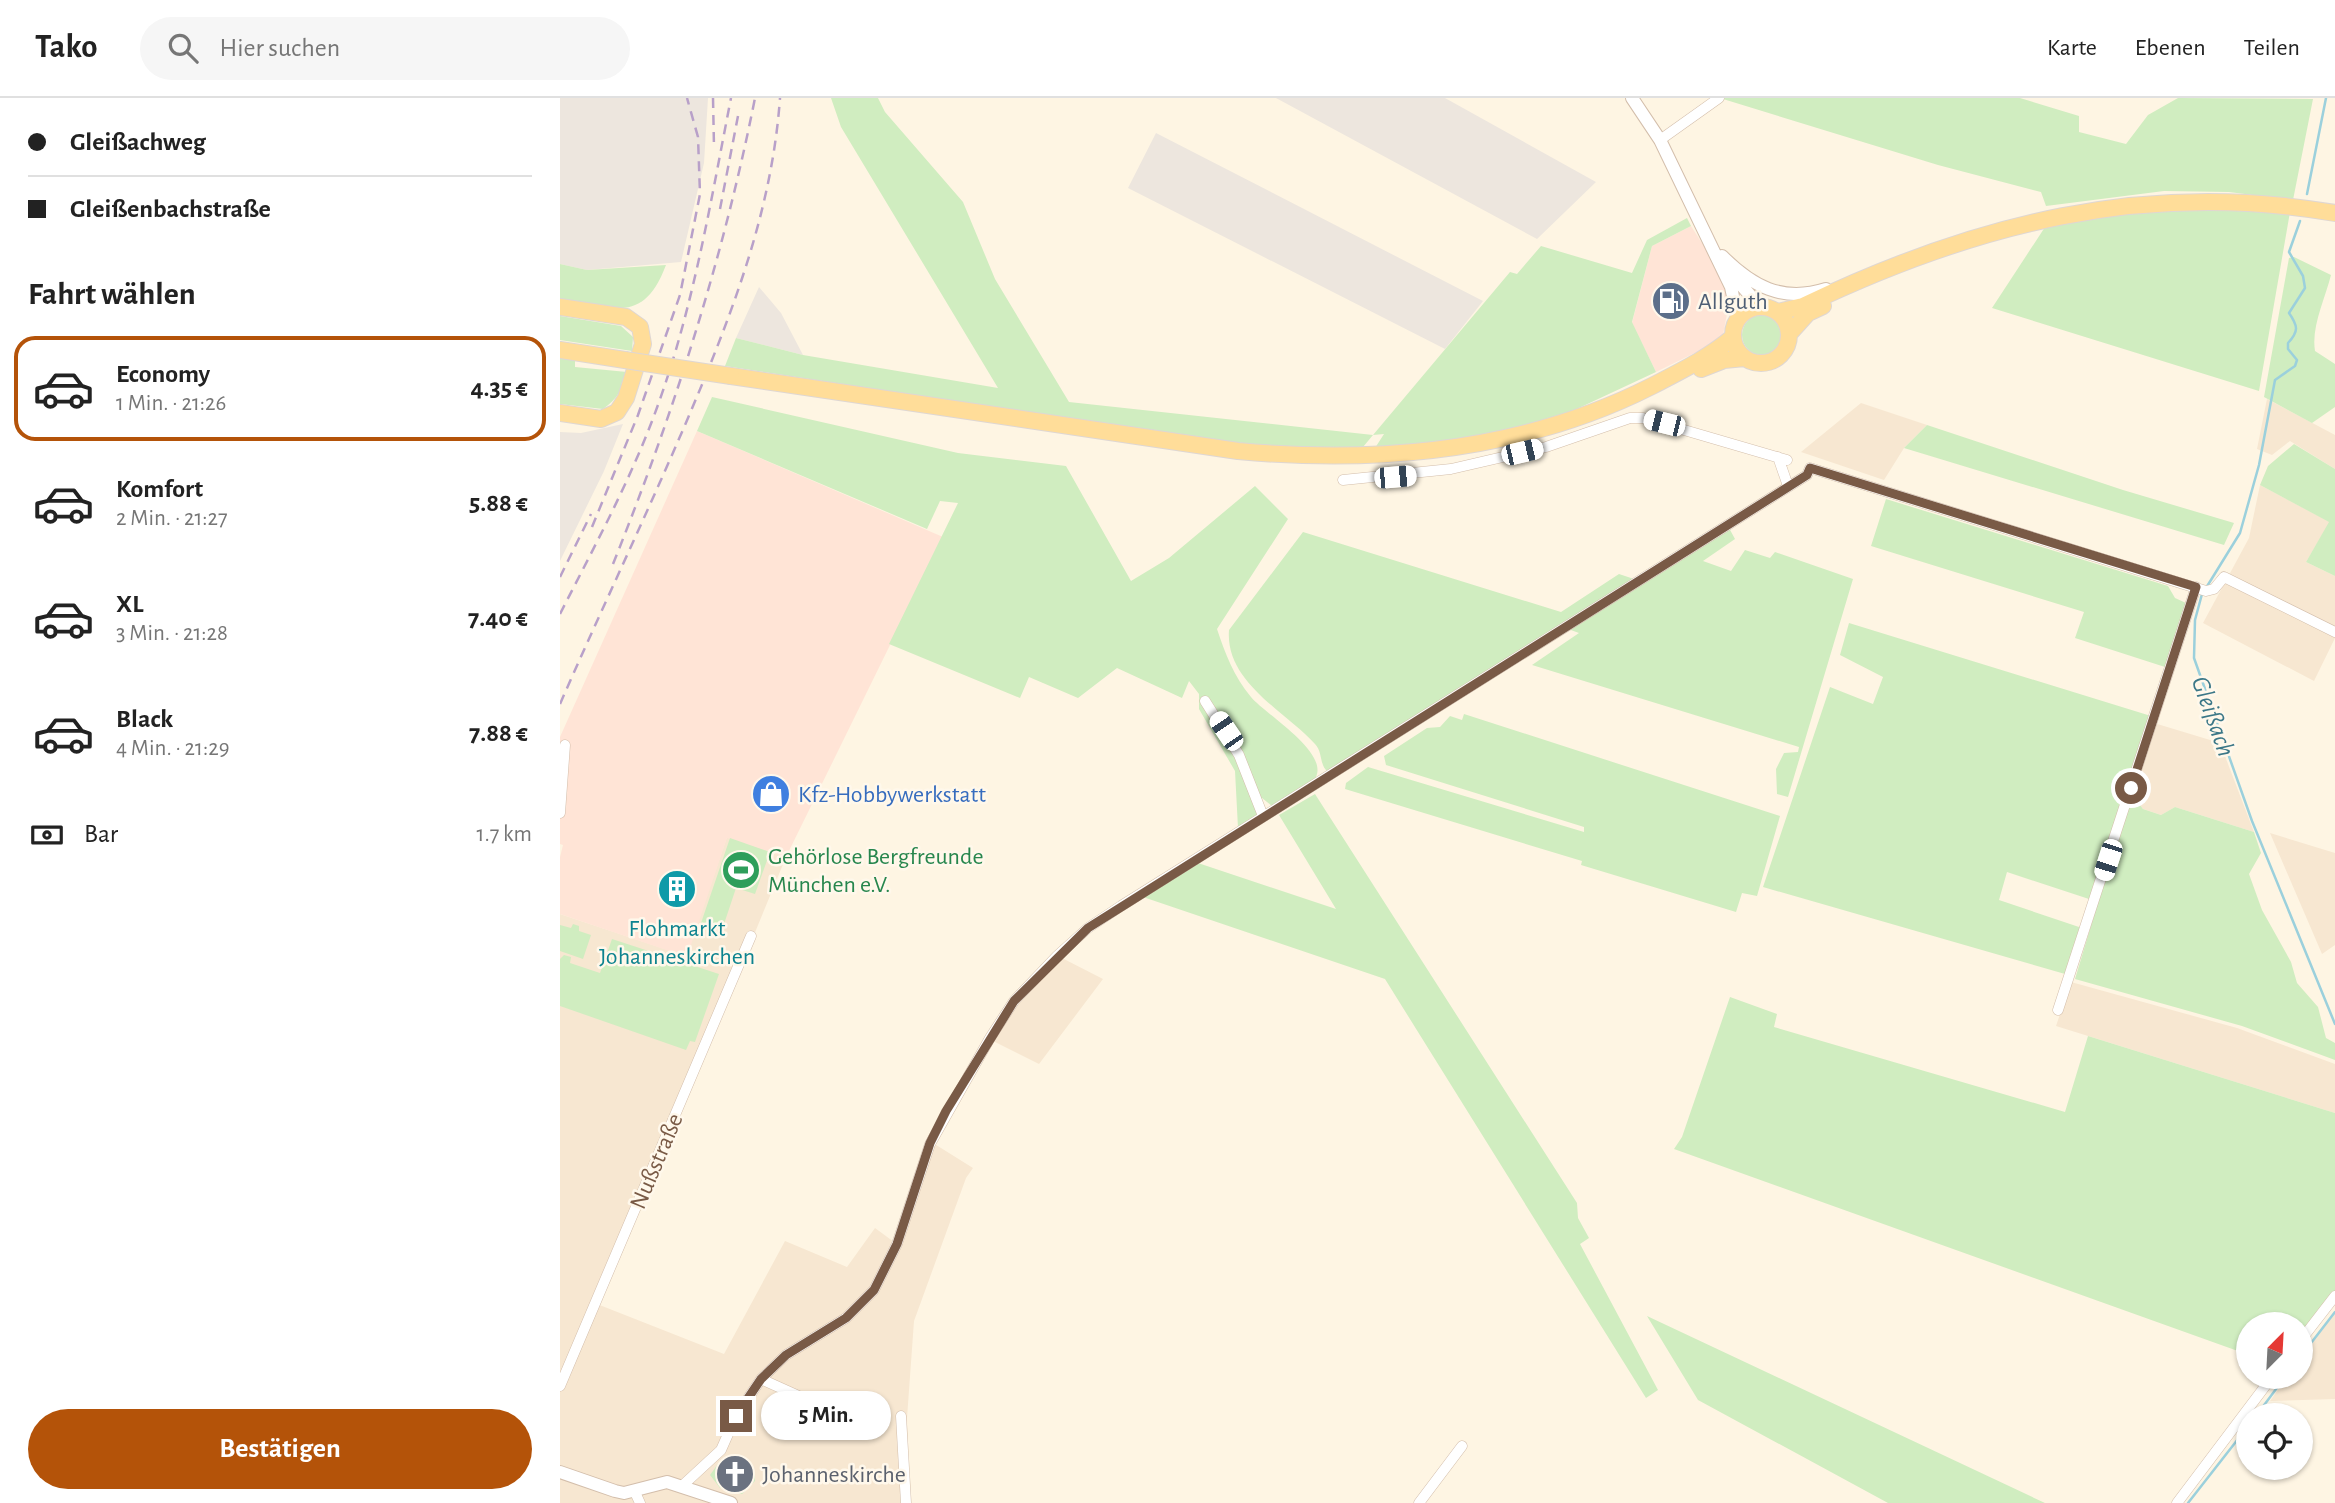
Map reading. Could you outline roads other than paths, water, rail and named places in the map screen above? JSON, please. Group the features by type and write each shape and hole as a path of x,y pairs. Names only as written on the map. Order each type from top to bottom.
{"main road":[{"path":"1778,313 1803,306 1949,245 2025,222 2071,212 2157,202 2226,202 2335,213"},
{"path":"1790,333 1808,313 1847,292 1848,286"},
{"path":"560,307 626,317 639,327 643,344 626,398 617,412 601,419 560,413"},
{"path":"560,350 1185,444 1284,455 1341,457 1381,456 1503,439 1579,417 1641,393 1711,355 1733,337 1738,320 1744,313 1760,307 1778,313 1786,321 1790,333 1789,343 1776,360 1765,363 1745,358 1724,360 1651,393 1641,393"},
{"path":"1733,337 1739,352 1745,358"}],"street":[{"path":"1635,98 1660,140 1731,287 1738,320"},
{"path":"1660,140 1719,98"},
{"path":"1691,204 1733,277 1760,307"},
{"path":"1722,256 1751,282 1780,294 1796,295 1848,286"},
{"path":"1343,480 1416,475 1451,469 1546,447 1630,418 1643,418 1782,458 1788,485"},
{"path":"682,1486 721,1450 736,1416 761,1379 786,1355 846,1318 874,1290 897,1244 937,1128 1014,1001 1088,928 1807,475 1810,468 2202,589 2214,589 2224,577 2335,632"},
{"path":"2058,1010 2202,589"},
{"path":"1205,701 1239,755 1263,816"},
{"path":"560,813 565,745"},
{"name":"Nußstraße","path":"560,1386 751,936"},
{"path":"2314,1323 2335,1296"},
{"path":"761,1379 843,1416"},
{"path":"2177,1503 2262,1390"},
{"path":"901,1416 906,1503"},
{"path":"1419,1503 1462,1446"},
{"path":"560,1472 615,1491 634,1490 660,1482 682,1486 731,1503"},
{"path":"634,1490 640,1503"}],"waterway":[{"name":"Gleißach","path":"2307,194 2326,98"},
{"name":"Gleißach","path":"2206,588 2240,533 2259,465 2275,380 2295,366 2297,360 2288,349 2288,343 2296,328 2289,313 2305,288 2303,276 2289,252 2300,221"},
{"name":"Gleißach","path":"2202,594 2195,620 2194,658 2252,821 2335,1024"},
{"name":"Gleißach","path":"2314,1339 2335,1312"},
{"name":"Gleißach","path":"2266,1403 2275,1390"},
{"name":"Gleißach","path":"2188,1503 2236,1442"}],"railway":[{"path":"592,527 638,415 680,295 700,194 698,137 687,98"},
{"path":"713,98 714,147"},
{"path":"560,614 613,510 659,402 682,328 701,252 731,98"},
{"path":"613,564 656,450 695,334 728,217 755,98"},
{"path":"560,704 657,490 720,340 759,221 776,140 780,98"},
{"path":"720,209 738,116"},
{"path":"560,577 591,514"}],"place":[{"name":"Allguth","path":"1671,301"},
{"name":"Kfz-Hobbywerkstatt","path":"771,794"},
{"name":"Gehörlose Bergfreunde München e.V.","path":"741,870"},
{"name":"Flohmarkt Johanneskirchen","path":"677,889"},
{"name":"Johanneskirche","path":"735,1474"}]}
